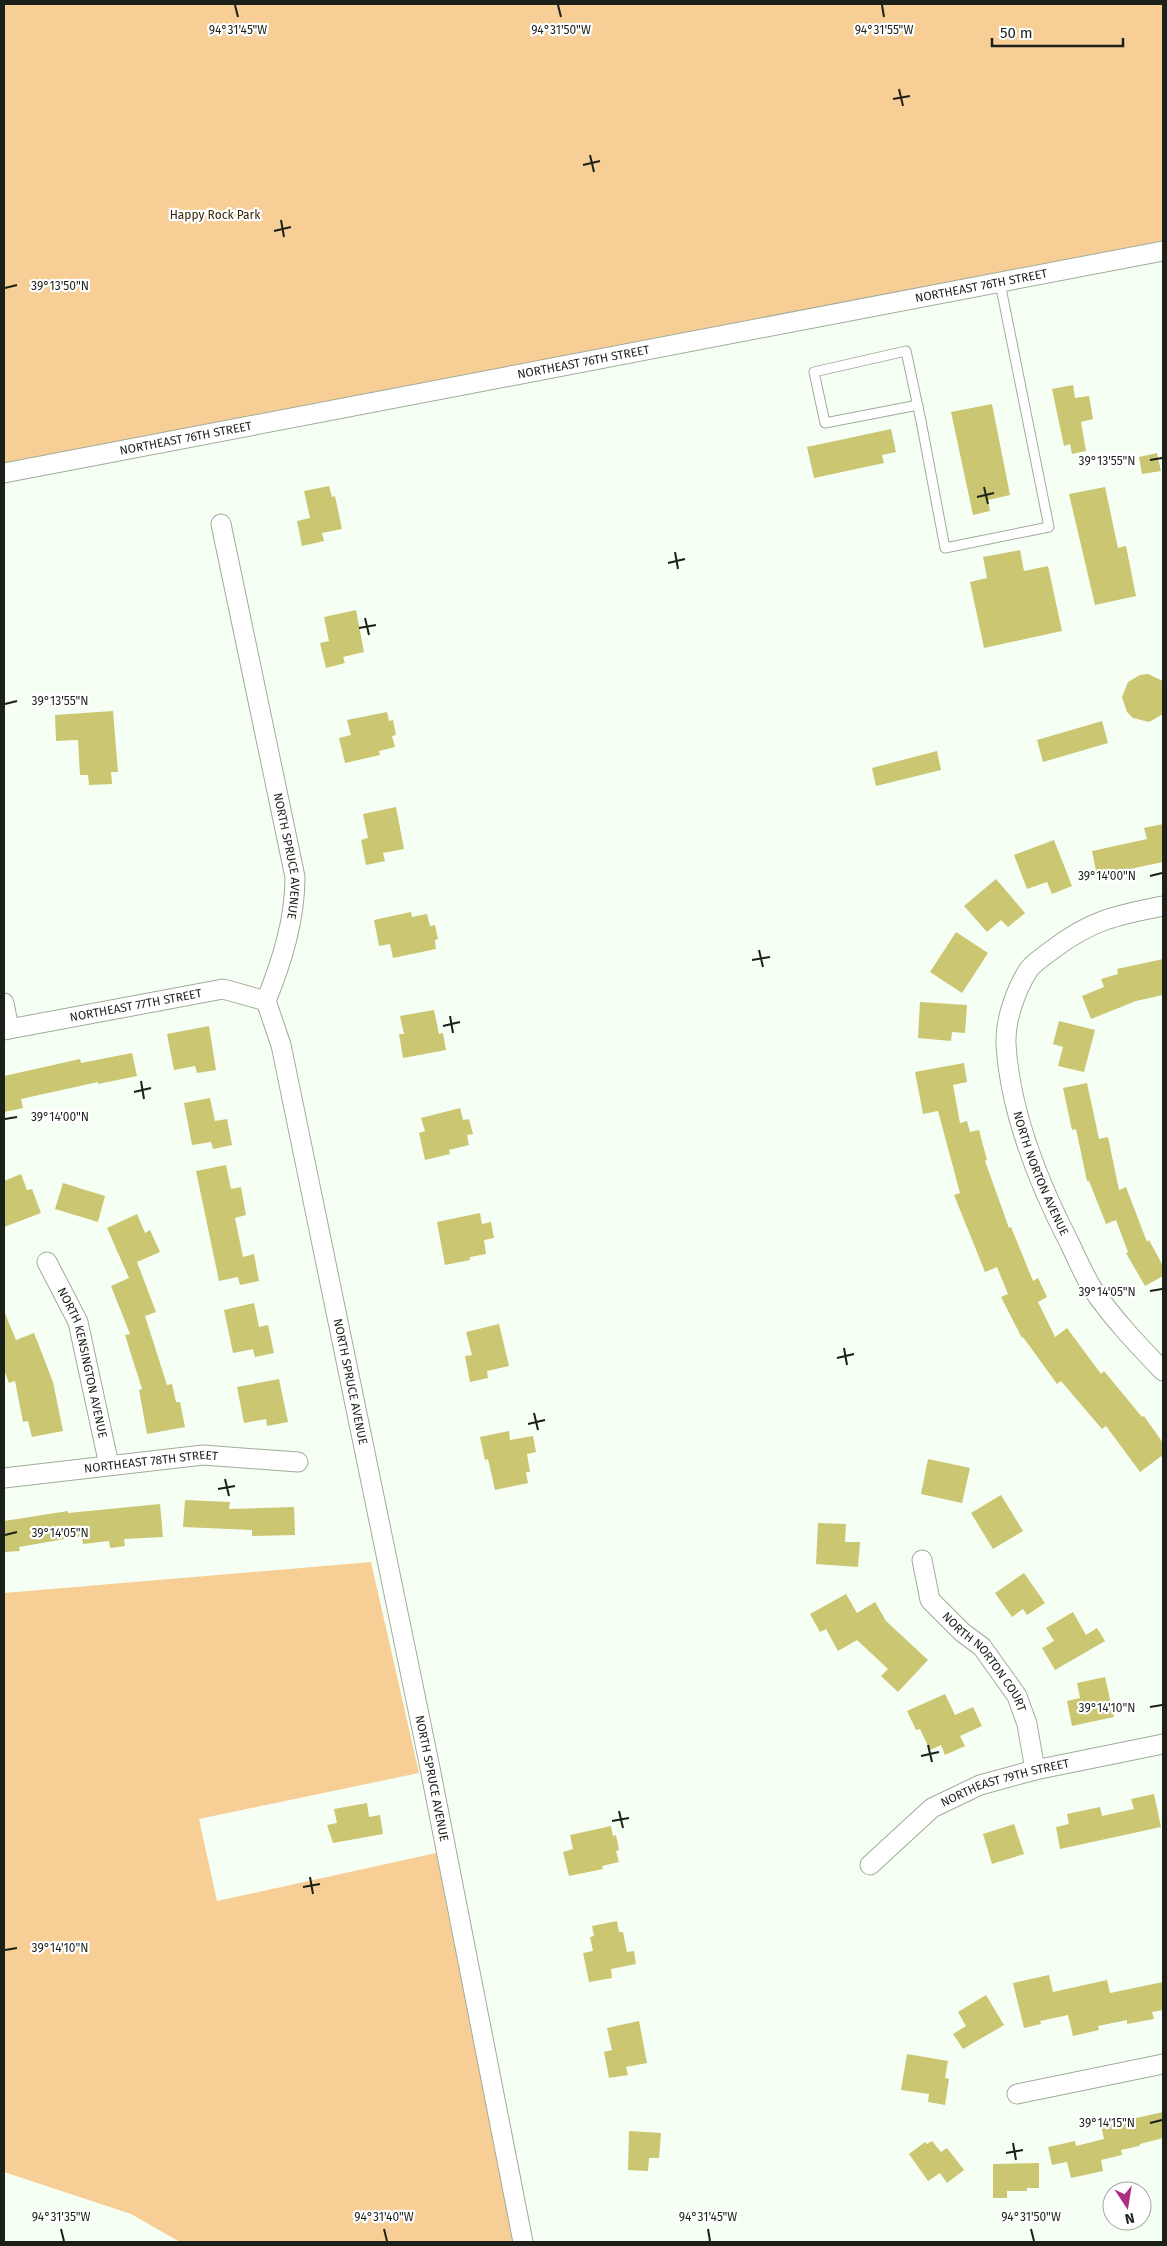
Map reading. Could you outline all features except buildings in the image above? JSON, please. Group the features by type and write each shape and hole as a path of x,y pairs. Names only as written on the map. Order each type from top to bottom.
{"street":[{"name":"NORTHEAST 76TH STREET","path":"4,473 1163,251"},
{"name":"NORTH SPRUCE AVENUE","path":"221,524 295,877 295,898 281,964 266,1000 282,1054 428,1760 523,2242"},
{"name":"NORTH NORTON AVENUE","path":"1163,906 1114,916 1075,932 1030,968 1015,998 1007,1029 1006,1044 1013,1089 1031,1160 1057,1219 1092,1287 1119,1324 1163,1371"},
{"name":"NORTHEAST 77TH STREET","path":"6,1030 222,989 266,1000"},
{"path":"4,1003 6,1030"},
{"name":"NORTH KENSINGTON AVENUE","path":"47,1262 78,1322 109,1466"},
{"name":"NORTHEAST 78TH STREET","path":"4,1478 203,1455 298,1462"},
{"name":"NORTH NORTON COURT","path":"922,1560 930,1600 962,1632 982,1647 1017,1696 1027,1724 1036,1770"},
{"name":"NORTHEAST 79TH STREET","path":"870,1865 932,1808 980,1784 1036,1770 1163,1744"},
{"path":"1016,2094 1163,2064"}],"lane":[{"path":"918,405 825,423 814,372 906,352 918,405 945,548 1049,527 1000,283"}],"green space":[{"name":"Happy Rock Park","path":"4,4 1163,4 1163,241 4,473"},
{"path":"371,1562 419,1773 199,1819 217,1901 436,1853 514,2242 180,2242 131,2214 4,2172 4,1593"}]}
